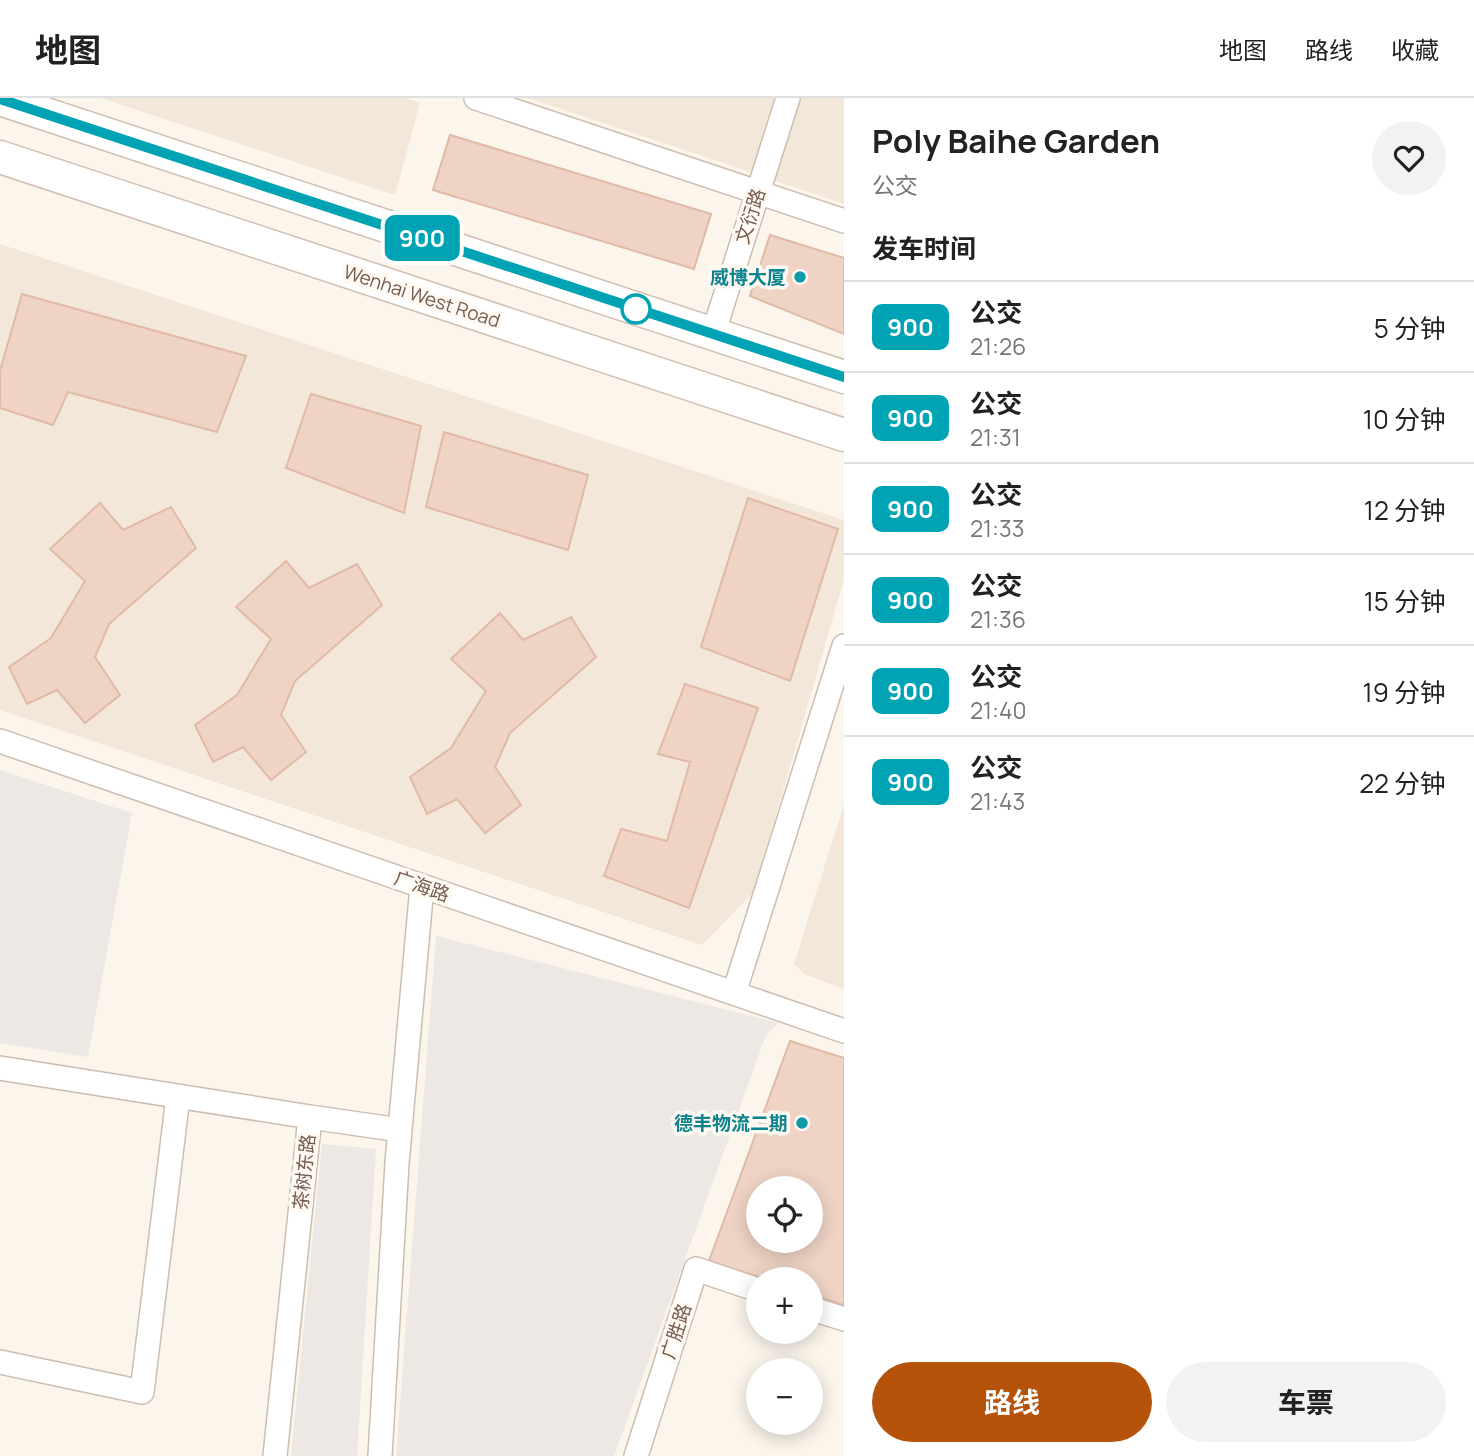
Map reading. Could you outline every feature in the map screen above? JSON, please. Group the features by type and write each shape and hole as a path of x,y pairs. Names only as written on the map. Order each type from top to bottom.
{"main road":[{"path":"0,99 844,377"},
{"name":"Wenhai West Road","path":"0,157 844,435"}],"street":[{"path":"476,98 844,221"},
{"name":"文衍路","path":"713,334 788,98"},
{"path":"734,993 844,646"},
{"name":"广海路","path":"0,741 844,1031"},
{"path":"380,1456 400,1130 422,886"},
{"name":"茶树东路","path":"0,1068 310,1116 275,1456"},
{"path":"0,1362 142,1392 178,1097"},
{"path":"310,1116 400,1130"},
{"name":"广胜路","path":"636,1456 696,1269 746,1286"},
{"path":"823,1312 844,1319"}],"shaded area":[{"path":"101,98 405,98 420,103 395,195"},
{"path":"528,98 844,98 844,204 741,169"},
{"path":"0,244 844,520 844,579 754,892 702,945 0,710"},
{"path":"0,770 132,813 88,1057 0,1043"},
{"path":"844,804 844,989 804,974 794,964"},
{"path":"436,936 779,1023 766,1035 614,1456 396,1456"},
{"path":"322,1144 376,1149 357,1456 291,1456"}],"building":[{"path":"450,135 711,214 694,269 433,190"},
{"name":"威博大厦","path":"770,235 844,258 844,334 750,296"},
{"path":"22,294 246,356 217,432 68,392 53,425 0,408 0,371"},
{"path":"311,394 421,426 404,513 286,468"},
{"path":"444,432 588,475 568,550 426,507"},
{"path":"748,498 838,529 790,681 701,647"},
{"path":"100,503 123,530 171,507 196,548 109,624 95,657 120,695 85,723 57,690 27,704 9,667 51,638 85,581 50,549"},
{"path":"286,561 309,588 357,564 382,605 295,681 281,715 306,752 271,780 243,747 213,762 195,725 237,695 271,639 236,607"},
{"path":"500,613 523,640 571,617 596,657 510,733 495,767 521,805 485,833 457,799 427,814 410,777 451,748 486,691 451,659"},
{"path":"685,684 758,708 689,908 604,876 621,829 667,841 690,762 658,754"},
{"name":"德丰物流二期","path":"790,1041 844,1058 844,1305 823,1298 823,1267 746,1267 746,1273 709,1261"}],"bus line":[{"name":"900","path":"0,99 844,377"}],"place":[{"name":"威博大厦","path":"800,277"},
{"name":"德丰物流二期","path":"802,1123"}]}
